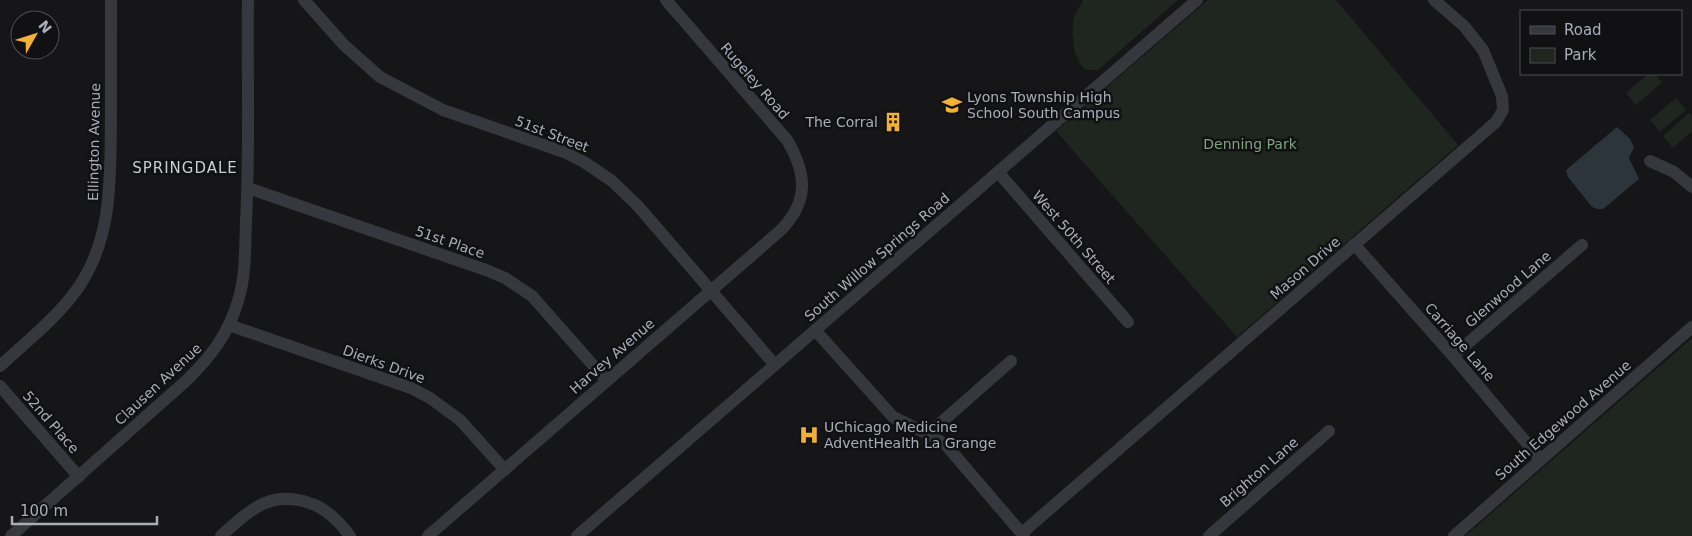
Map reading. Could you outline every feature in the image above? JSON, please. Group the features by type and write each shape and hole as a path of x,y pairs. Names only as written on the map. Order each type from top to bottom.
{"street":[{"name":"Ellington Avenue","path":"0,366 47,323 78,288 98,248 106,221 110,188 111,0"},
{"name":"Clausen Avenue","path":"11,536 188,380 212,354 229,325 239,300 244,268 248,188 248,0"},
{"name":"51st Street","path":"304,0 344,45 380,76 443,110 564,152 599,170 628,196 775,365"},
{"name":"Rugeley Road","path":"666,0 787,140 800,166 803,178 802,190"},
{"name":"South Willow Springs Road","path":"577,536 1197,0"},
{"name":"Mason Drive","path":"1023,535 1496,122 1503,110 1502,96 1483,50 1464,26 1434,0"},
{"path":"1650,161 1674,172 1692,187"},
{"name":"West 50th Street","path":"998,172 1128,322"},
{"name":"51st Place","path":"248,188 505,278 532,296 607,381"},
{"name":"Harvey Avenue","path":"428,536 711,291 790,220 797,210 802,190"},
{"name":"Carriage Lane","path":"1354,244 1453,356 1541,460"},
{"name":"Glenwood Lane","path":"1453,356 1582,245"},
{"name":"Dierks Drive","path":"229,325 411,388 430,398 460,420 505,470"},
{"name":"South Edgewood Avenue","path":"1454,536 1692,327"},
{"path":"815,330 893,417 946,445 1023,535"},
{"path":"928,434 1012,361"},
{"name":"52nd Place","path":"0,386 78,477"},
{"name":"Brighton Lane","path":"1209,536 1329,432"},
{"path":"220,536 258,506 272,500 284,498 304,501 323,509 335,518 350,536"}],"green space":[{"path":"1083,0 1178,0 1098,70 1092,70 1086,69 1078,61 1074,46 1074,18"},
{"name":"Denning Park","path":"1208,0 1336,0 1458,145 1237,337 1056,131"},
{"path":"1647,75 1656,75 1662,82 1636,105 1626,93"},
{"path":"1676,98 1686,110 1660,132 1650,120"},
{"path":"1689,113 1692,117 1692,131 1673,148 1663,136"},
{"path":"1692,338 1692,536 1465,536"}],"shaded area":[{"path":"1617,127 1630,139 1634,147 1629,158 1639,179 1603,209 1597,209 1592,207 1568,177 1566,170"}],"place":[{"name":"Lyons Township High School South Campus","path":"952,105"},
{"name":"The Corral","path":"893,122"},
{"name":"UChicago Medicine AdventHealth La Grange","path":"809,435"}],"district":[{"name":"SPRINGDALE","path":"185,168"}]}
